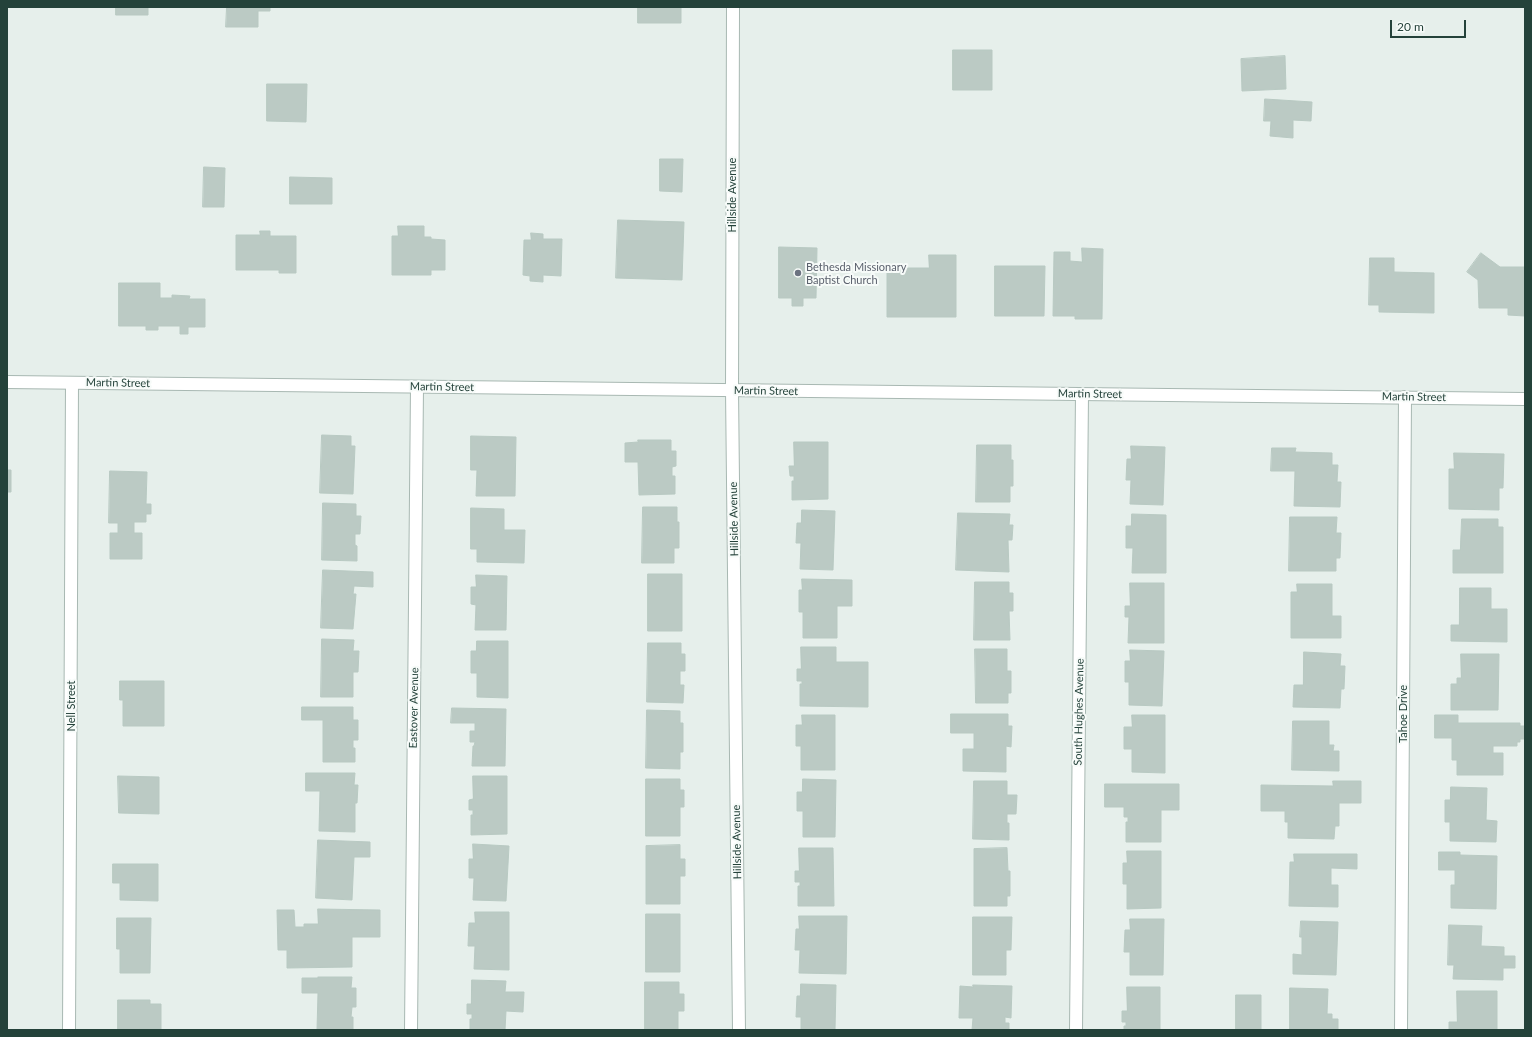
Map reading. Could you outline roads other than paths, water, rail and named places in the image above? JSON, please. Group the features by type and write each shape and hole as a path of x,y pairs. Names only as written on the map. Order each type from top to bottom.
{"street":[{"name":"Hillside Avenue","path":"733,7 732,390 739,1030"},
{"name":"Martin Street","path":"7,382 1525,399"},
{"name":"Nell Street","path":"69,1030 72,383"},
{"name":"Eastover Avenue","path":"411,1030 417,387"},
{"name":"South Hughes Avenue","path":"1076,1030 1082,394"},
{"name":"Tahoe Drive","path":"1401,1030 1405,397"}],"place":[{"name":"Bethesda Missionary Baptist Church","path":"798,273"}]}
